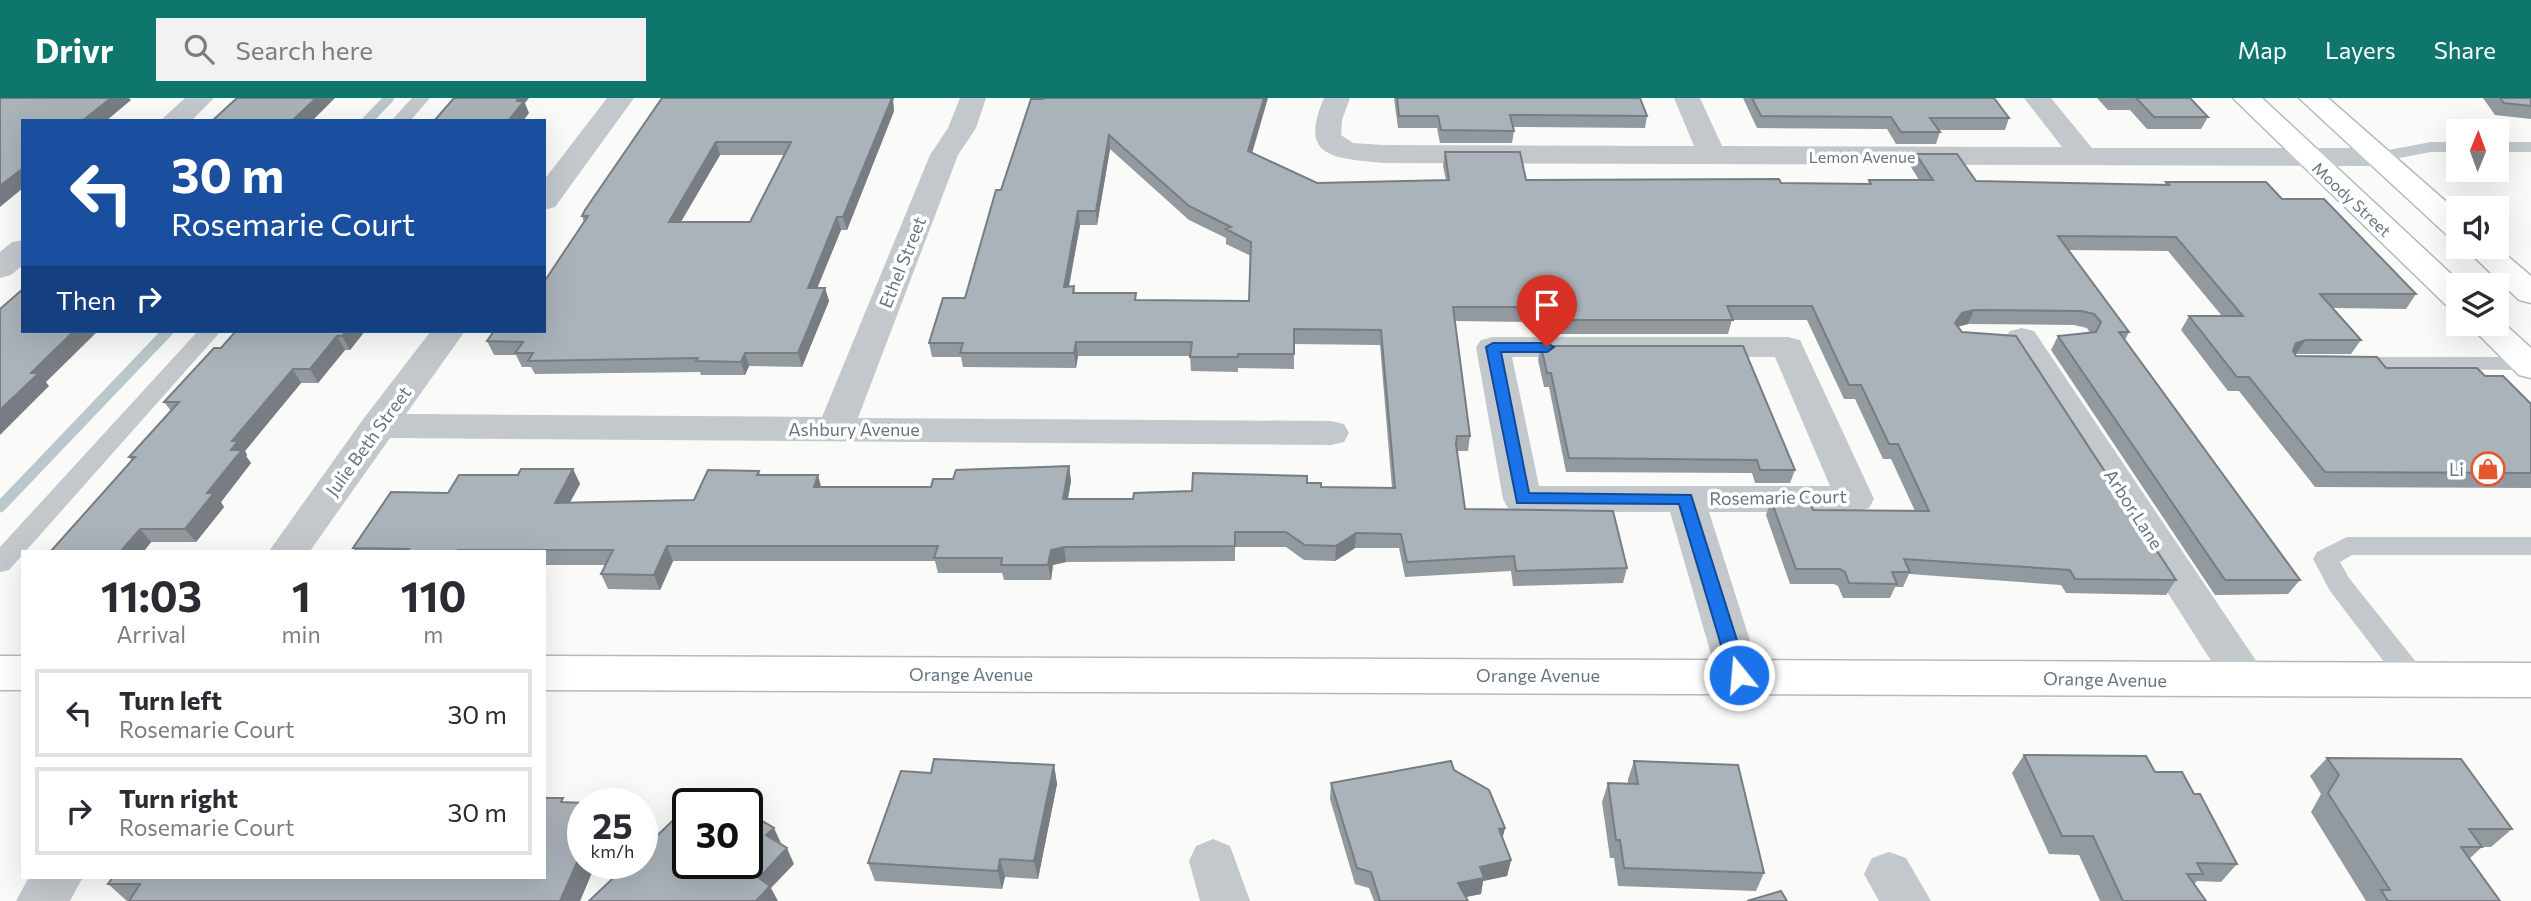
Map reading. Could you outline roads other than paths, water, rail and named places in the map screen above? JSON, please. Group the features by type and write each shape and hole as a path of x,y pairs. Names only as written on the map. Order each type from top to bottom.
{"main road":[{"name":"Moody Street","path":"2246,98 2446,287"},
{"path":"2312,98 2446,217"},
{"path":"2493,259 2531,293"},
{"path":"2498,336 2529,366"},
{"path":"0,673 21,673"},
{"name":"Orange Avenue","path":"546,673 1739,675 2531,680"}],"street":[{"path":"176,119 201,98"},
{"path":"546,198 621,98"},
{"name":"Ethel Street","path":"835,429 944,155 962,128 973,98"},
{"name":"Lemon Avenue","path":"1337,98 1328,120 1327,138 1346,151 1383,154 2378,157"},
{"path":"1687,98 1712,155"},
{"path":"2037,98 2085,157"},
{"path":"0,268 21,251"},
{"name":"Julie Beth Street","path":"290,550 447,333"},
{"name":"Arbor Lane","path":"2061,338 2009,337 2246,680"},
{"name":"Rosemarie Court","path":"1493,347 1788,347 1855,499 1685,499 1522,499 1493,347"},
{"name":"Ashbury Avenue","path":"377,426 1331,432"},
{"name":"Rosemarie Court","path":"1685,499 1739,675"},
{"path":"41,901 57,879"}],"lane":[{"path":"402,119 421,98"},
{"path":"2378,157 2431,147 2446,147"},
{"path":"2510,147 2531,147"},
{"path":"2378,157 2446,162"},
{"path":"2510,163 2531,164"},
{"path":"0,563 208,333"},
{"path":"2324,364 2529,366"},
{"path":"2414,680 2339,584 2326,559 2347,546 2531,546"}],"waterway":[{"path":"369,119 389,98"},
{"path":"0,507 166,333"}],"place":[{"name":"Li","path":"2488,469"}]}
